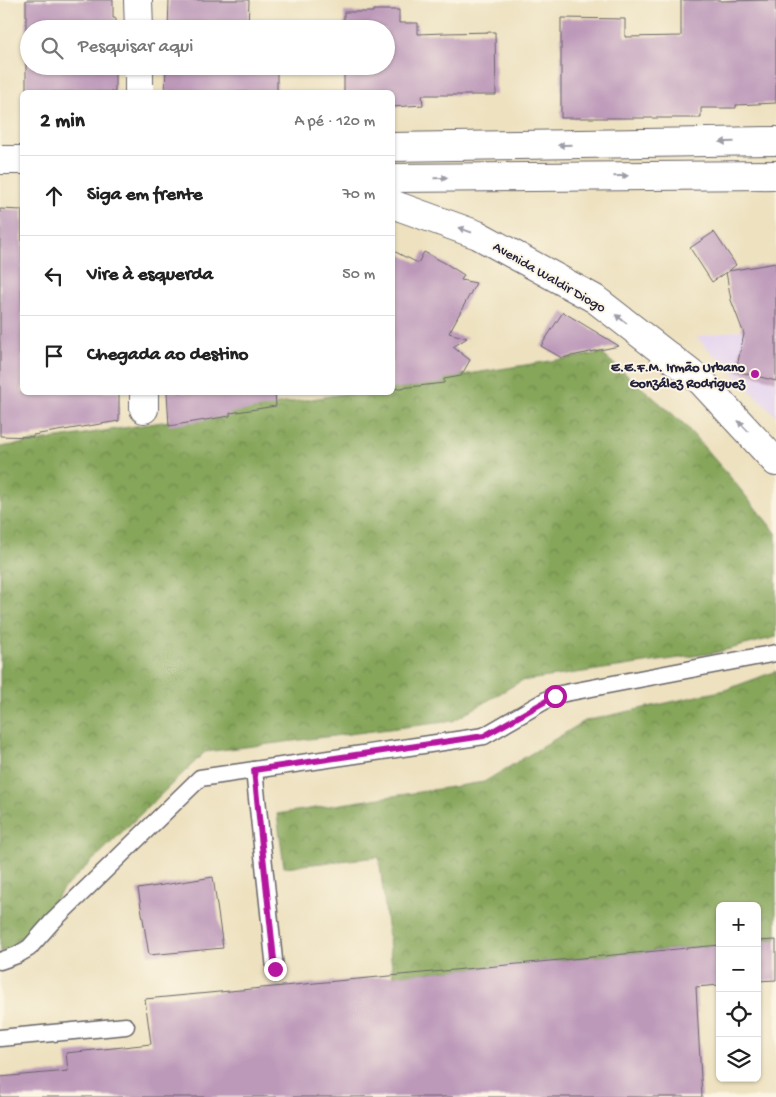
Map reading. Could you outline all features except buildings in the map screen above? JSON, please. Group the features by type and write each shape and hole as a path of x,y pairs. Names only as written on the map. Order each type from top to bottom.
{"street":[{"path":"138,0 139,20"},
{"path":"139,75 139,90"},
{"path":"395,147 772,141 770,175 395,178"},
{"path":"0,160 20,160"},
{"name":"Avenida Waldir Diogo","path":"395,205 478,235 596,299 702,382 776,462"}],"lane":[{"path":"0,961 29,948 52,922 200,778 484,736 555,696 776,653"},
{"path":"254,770 275,969"},
{"path":"0,1038 126,1026"}],"shaded area":[{"name":"E.E.F.M. Irmão Urbano González Rodriguez","path":"776,324 776,416 696,337"}],"green space":[{"path":"601,353 683,423 776,533 776,637 714,653 521,681 453,721 205,752 63,889 31,933 8,949 0,952 0,447 337,395 395,395 395,386"},
{"path":"776,671 776,939 761,941 761,902 716,902 716,945 393,976 379,857 284,867 277,814 484,782 585,721 725,690"}],"place":[{"name":"E.E.F.M. Irmão Urbano González Rodriguez","path":"755,374"}],"route":[{"path":"275,969 254,770 484,736 555,696"}]}
